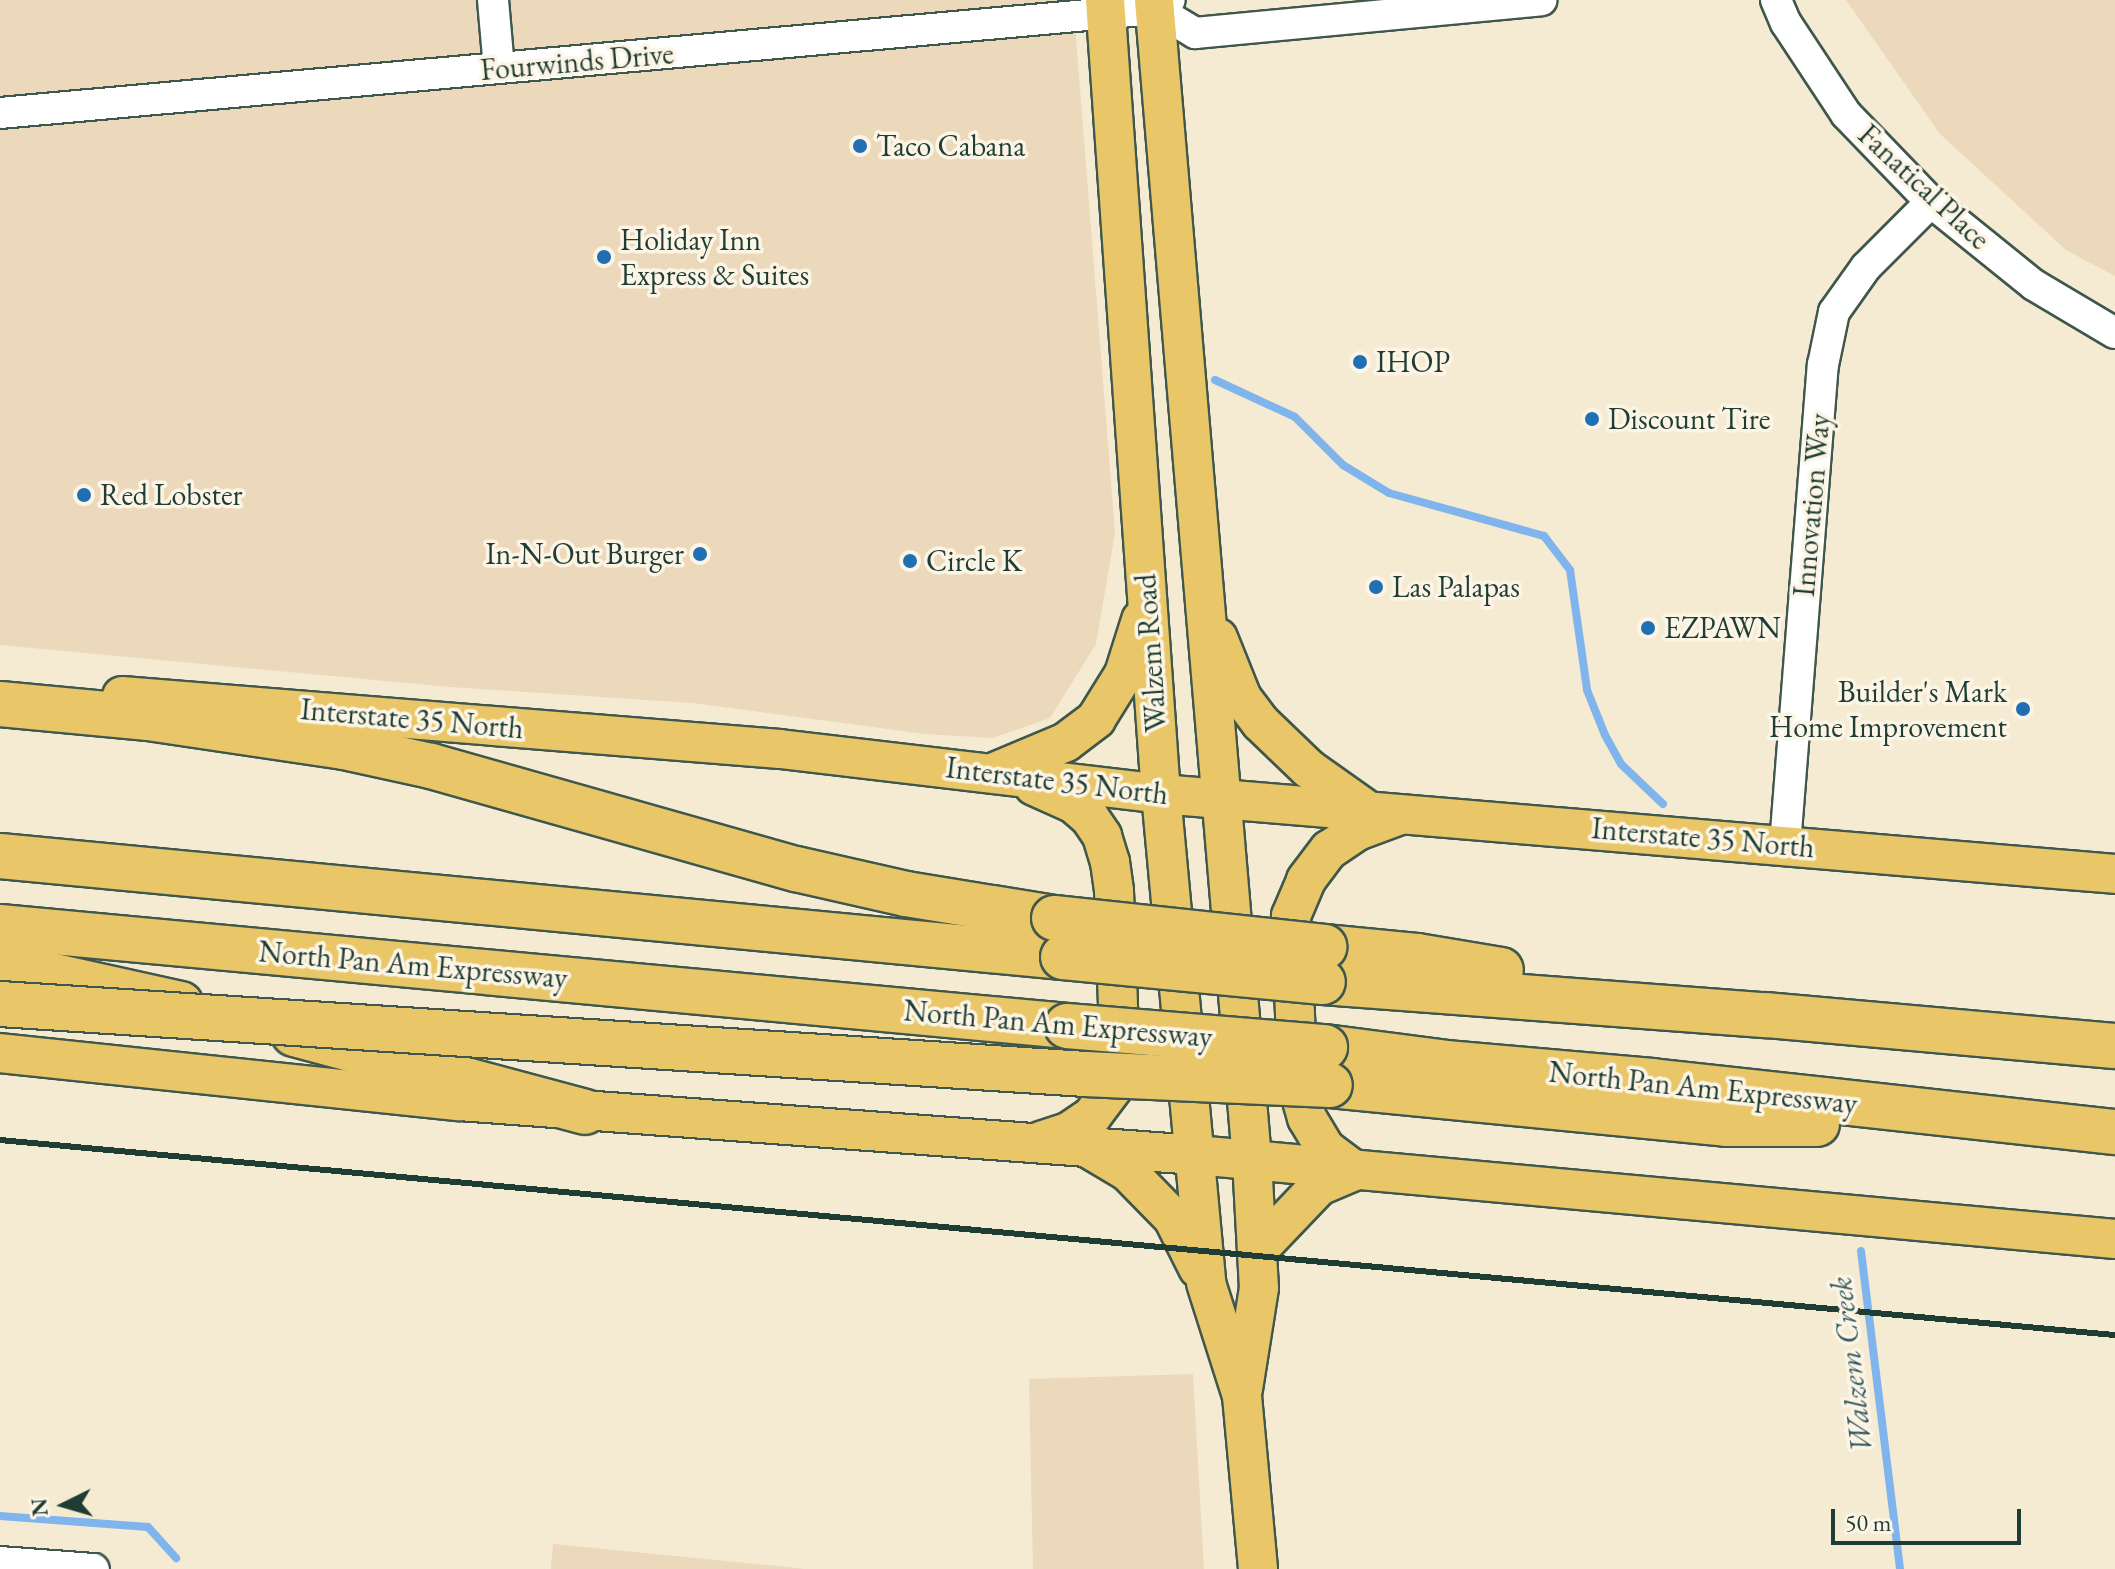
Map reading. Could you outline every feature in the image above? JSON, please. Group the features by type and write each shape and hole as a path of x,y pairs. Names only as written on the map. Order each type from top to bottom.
{"highway":[{"path":"0,704 162,719 344,747 431,766 796,869 906,894 1059,938"},
{"path":"0,856 1059,938 1767,1015 2113,1046"},
{"name":"North Pan Am Expressway","path":"0,927 1067,1026 1327,1066 1446,1063 1652,1081 2115,1132"},
{"path":"0,964 136,993 585,1112"},
{"path":"0,1004 1085,1074 1327,1066"}],"main road":[{"name":"Walzem Road","path":"1160,3 1201,590 1252,1160 1259,1288 1242,1396"},
{"name":"Walzem Road","path":"1105,6 1161,794 1206,1283 1242,1396 1258,1569"},
{"path":"1201,590 1242,698 1261,723 1309,769 1366,810"},
{"path":"993,773 1066,742 1096,719 1124,674 1147,602"},
{"name":"Interstate 35 North","path":"0,685 780,749 1161,794 2115,874"},
{"path":"993,773 1050,791 1090,818 1102,836 1114,891 1120,1067 1116,1084 1101,1107 1080,1125 1035,1143"},
{"path":"1355,1171 1325,1148 1307,1118 1298,1086 1291,916 1306,880 1329,850 1357,831 1406,813"},
{"path":"0,1053 585,1112 1196,1155 2115,1239"},
{"path":"1086,1147 1128,1172 1173,1218 1206,1283"},
{"path":"1257,1251 1319,1186 1355,1171"}],"street":[{"path":"493,0 499,68"},
{"path":"1160,3 1195,33 1541,0"},
{"name":"Fanatical Place","path":"1776,0 1786,23 1846,114 1931,202 2034,285 2115,333"},
{"name":"Fourwinds Drive","path":"0,113 1160,3"},
{"name":"Innovation Way","path":"1785,845 1823,365 1834,312 1866,267 1931,202"},
{"path":"0,1562 94,1569"}],"shaded area":[{"path":"0,0 1073,0 1115,533 1096,644 1050,718 993,738 925,734 692,703 450,687 0,645"},
{"path":"1846,0 2115,0 2115,276 2066,250 1940,134"},
{"path":"1193,1374 1204,1569 1033,1569 1029,1379"},
{"path":"553,1544 797,1568 804,1569 551,1569"}],"waterway":[{"name":"Walzem Creek","path":"1215,380 1295,417 1343,465 1389,493 1544,536 1570,570 1587,690 1605,735 1621,764 1663,804"},
{"name":"Walzem Creek","path":"1861,1251 1900,1569"},
{"path":"0,1516 148,1527 176,1558"}],"railway":[{"path":"0,1140 2115,1335"}],"place":[{"name":"Taco Cabana","path":"860,146"},
{"name":"Holiday Inn Express & Suites","path":"604,257"},
{"name":"IHOP","path":"1360,362"},
{"name":"Discount Tire","path":"1592,419"},
{"name":"Red Lobster","path":"84,495"},
{"name":"In-N-Out Burger","path":"700,554"},
{"name":"Circle K","path":"910,561"},
{"name":"Las Palapas","path":"1376,587"},
{"name":"EZPAWN","path":"1648,628"},
{"name":"Builder's Mark Home Improvement","path":"2023,709"}]}
